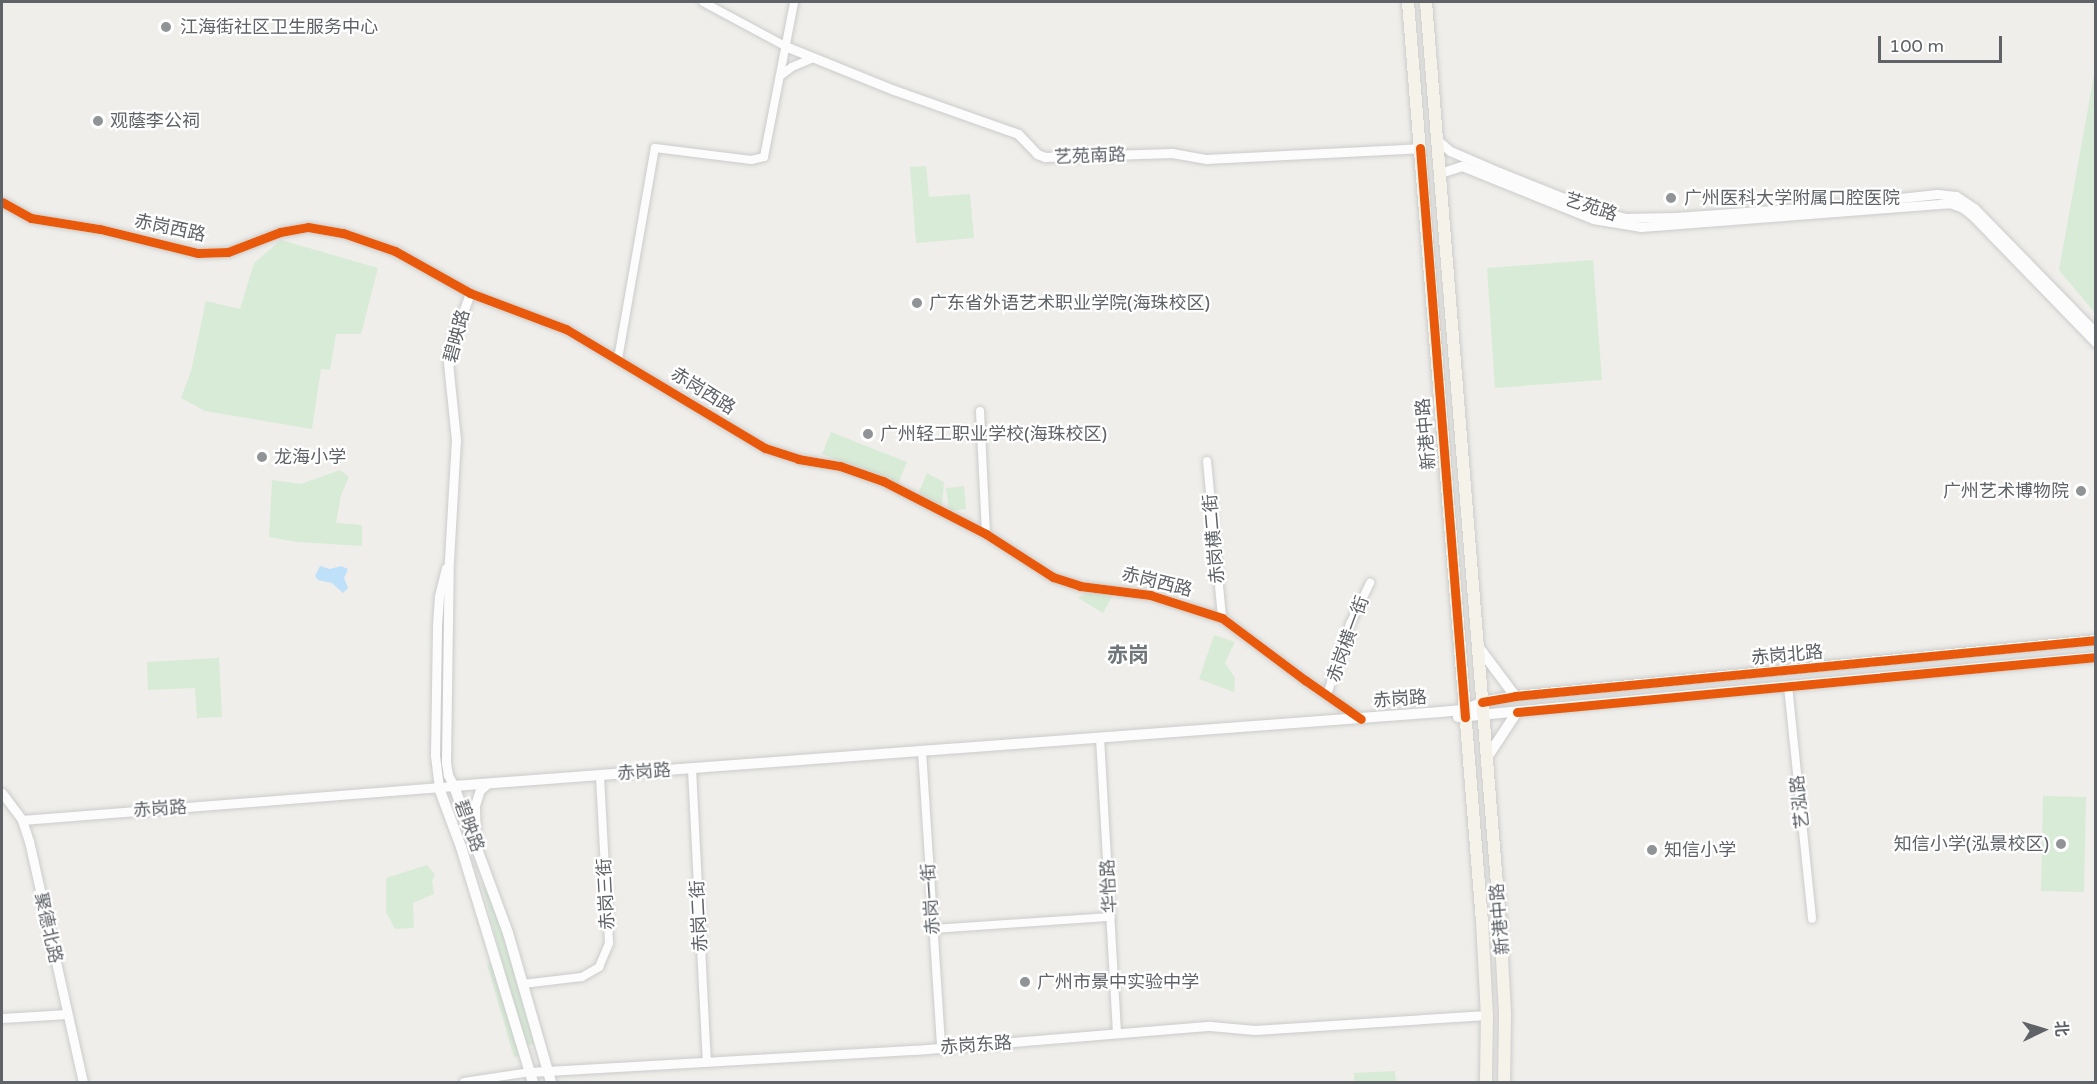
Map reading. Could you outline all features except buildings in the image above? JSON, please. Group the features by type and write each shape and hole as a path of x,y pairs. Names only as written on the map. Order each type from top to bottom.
{"main road":[{"name":"新港中路","path":"1407,2 1465,713 1487,1015 1486,1083"},
{"name":"新港中路","path":"1426,2 1500,921 1505,1014 1504,1083"},
{"name":"赤岗北路","path":"1482,702 1515,696 2096,640"},
{"path":"1477,645 1515,696"},
{"name":"赤岗北路","path":"1482,715 2096,657"},
{"name":"赤岗路","path":"1266,726 1303,728 1465,713 1482,702"},
{"path":"1486,759 1517,712"},
{"name":"赤岗路","path":"454,786 1361,718 1465,713 1482,715"},
{"name":"碧映路","path":"454,786 523,984 551,1083"},
{"name":"碧映路","path":"439,788 461,847 532,1077"},
{"path":"1487,1015 1505,1014"},
{"path":"1487,1047 1505,1047"}],"street":[{"path":"703,2 785,46"},
{"path":"618,359 655,148 761,159 766,154 794,2"},
{"name":"艺苑南路","path":"785,46 1018,134 1036,153 1045,157 1172,153 1206,159 1419,148"},
{"path":"780,76 792,67 813,58"},
{"name":"艺苑路","path":"1437,140 1450,151 1499,172 1602,213 1625,218 1665,218 1816,207 1937,194 1956,196 1974,208 2096,333"},
{"name":"艺苑路","path":"1440,173 1451,168 1470,168 1593,219 1629,226 1706,223 1950,203 1963,208 1974,217 2096,343"},
{"name":"赤岗西路","path":"2,202 31,218 100,229 206,254 240,249 296,228 321,228 343,233 400,253 470,293 566,329 765,448 798,459 840,466 883,481 986,534 1034,566 1065,582 1150,595 1222,618 1361,718"},
{"name":"碧映路","path":"454,786 448,775 446,763 449,560 456,440 448,362 470,293"},
{"path":"980,411 986,534"},
{"name":"赤岗横二街","path":"1207,461 1222,618"},
{"name":"碧映路","path":"439,788 435,755 439,596 449,560"},
{"name":"赤岗横一街","path":"1327,695 1350,624 1370,584"},
{"name":"艺泓路","path":"1788,686 1812,919"},
{"name":"华怡路","path":"1100,738 1118,1034"},
{"name":"赤岗一街","path":"922,751 941,1047"},
{"name":"赤岗二街","path":"692,768 707,1063"},
{"name":"赤岗三街","path":"523,984 582,977 599,967 609,943 600,776"},
{"path":"477,848 475,805 480,790 487,784"},
{"name":"赤岗路","path":"22,820 454,786"},
{"name":"聚德北路","path":"2,793 22,820 83,1083"},
{"path":"933,929 1111,917"},
{"path":"2,1018 67,1014"},
{"name":"赤岗东路","path":"464,1083 532,1077 548,1071 707,1063 1210,1026 1255,1030 1487,1015"},
{"name":"聚德北路","path":"78,1083 80,1070"}],"green space":[{"path":"2094,2 2096,2 2095,313 2059,270 2095,69"},
{"path":"926,166 929,197 970,194 974,238 916,243 910,167"},
{"path":"281,240 378,268 361,334 336,334 330,370 321,369 312,429 205,411 181,398 191,371 206,301 240,309 254,263"},
{"path":"1593,260 1602,380 1495,388 1487,268"},
{"path":"831,432 907,462 898,484 822,454"},
{"path":"340,470 349,477 341,495 336,523 362,525 362,546 297,542 269,537 272,480 301,484"},
{"path":"927,473 944,482 942,506 918,494"},
{"path":"964,486 966,509 949,511 946,488"},
{"path":"1092,589 1115,591 1103,613 1078,598"},
{"path":"1214,635 1235,642 1225,663 1235,678 1234,692 1199,679"},
{"path":"219,658 222,717 197,718 195,688 148,690 147,662"},
{"path":"2043,796 2086,797 2084,892 2041,891"},
{"path":"427,865 435,875 432,881 434,894 413,903 414,928 395,929 386,912 386,878"},
{"path":"482,885 491,893 538,1043 525,1046"},
{"path":"494,962 523,1055 514,1057 487,964"},
{"path":"1395,1071 1396,1082 1354,1082 1354,1073"}],"water":[{"path":"320,566 330,569 341,566 348,569 344,578 348,588 343,593 332,583 318,580 315,576"}],"cycle path":[{"path":"1420,148 1465,717"},
{"path":"2,202 31,218 100,229 198,253 228,252 280,232 308,227 343,233 395,251 470,293 566,329 765,448 798,459 840,466 883,481 986,534 1053,577 1080,586 1150,595 1222,618 1361,719"},
{"path":"1482,702 1515,696 2096,640"},
{"path":"1517,712 2096,657"}],"place":[{"name":"江海街社区卫生服务中心","path":"166,27"},
{"name":"观蔭李公祠","path":"98,121"},
{"name":"广州医科大学附属口腔医院","path":"1671,198"},
{"name":"广东省外语艺术职业学院(海珠校区)","path":"917,303"},
{"name":"广州轻工职业学校(海珠校区)","path":"868,434"},
{"name":"龙海小学","path":"262,457"},
{"name":"广州艺术博物院","path":"2081,491"},
{"name":"知信小学(泓景校区)","path":"2061,844"},
{"name":"知信小学","path":"1652,850"},
{"name":"广州市景中实验中学","path":"1025,982"}],"district":[{"name":"赤岗","path":"1128,656"}]}
